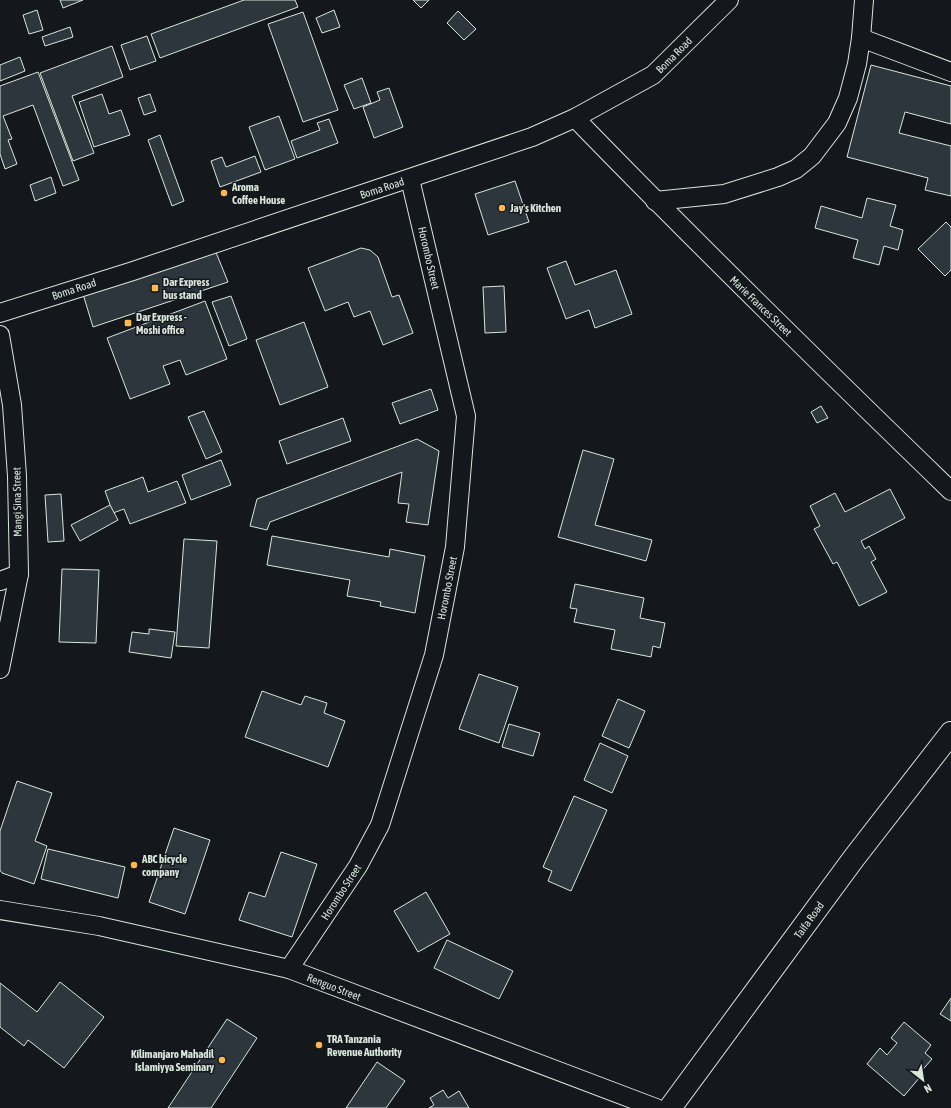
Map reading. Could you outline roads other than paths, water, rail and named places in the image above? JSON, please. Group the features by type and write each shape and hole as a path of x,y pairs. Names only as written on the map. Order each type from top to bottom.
{"highway":[{"name":"Taifa Road","path":"670,1108 850,865 951,733"}],"street":[{"name":"Boma Road","path":"0,313 410,179 532,137 575,118 654,75 729,0"},
{"path":"655,200 724,194 778,177 796,169 812,156 837,123 850,91 857,64 861,38 864,0"},
{"path":"861,38 951,72"},
{"name":"Marie Frances Street","path":"575,118 750,296 951,491"},
{"name":"Horombo Street","path":"289,969 354,872 380,825 434,655 455,547 466,416 410,179"},
{"name":"Mangi Sina Street","path":"0,335 12,405 17,476 19,574 0,669"},
{"path":"0,581 19,574"},
{"name":"Renguo Street","path":"0,910 99,926 289,969 656,1108"}],"place":[{"name":"Aroma Coffee House","path":"224,193"},
{"name":"Jay's Kitchen","path":"502,208"},
{"name":"Dar Express bus stand","path":"155,288"},
{"name":"Dar Express - Moshi office","path":"128,323"},
{"name":"ABC bicycle company","path":"134,865"},
{"name":"TRA Tanzania Revenue Authority","path":"319,1045"},
{"name":"Kilimanjaro Mahadil Islamiyya Seminary","path":"222,1060"}]}
